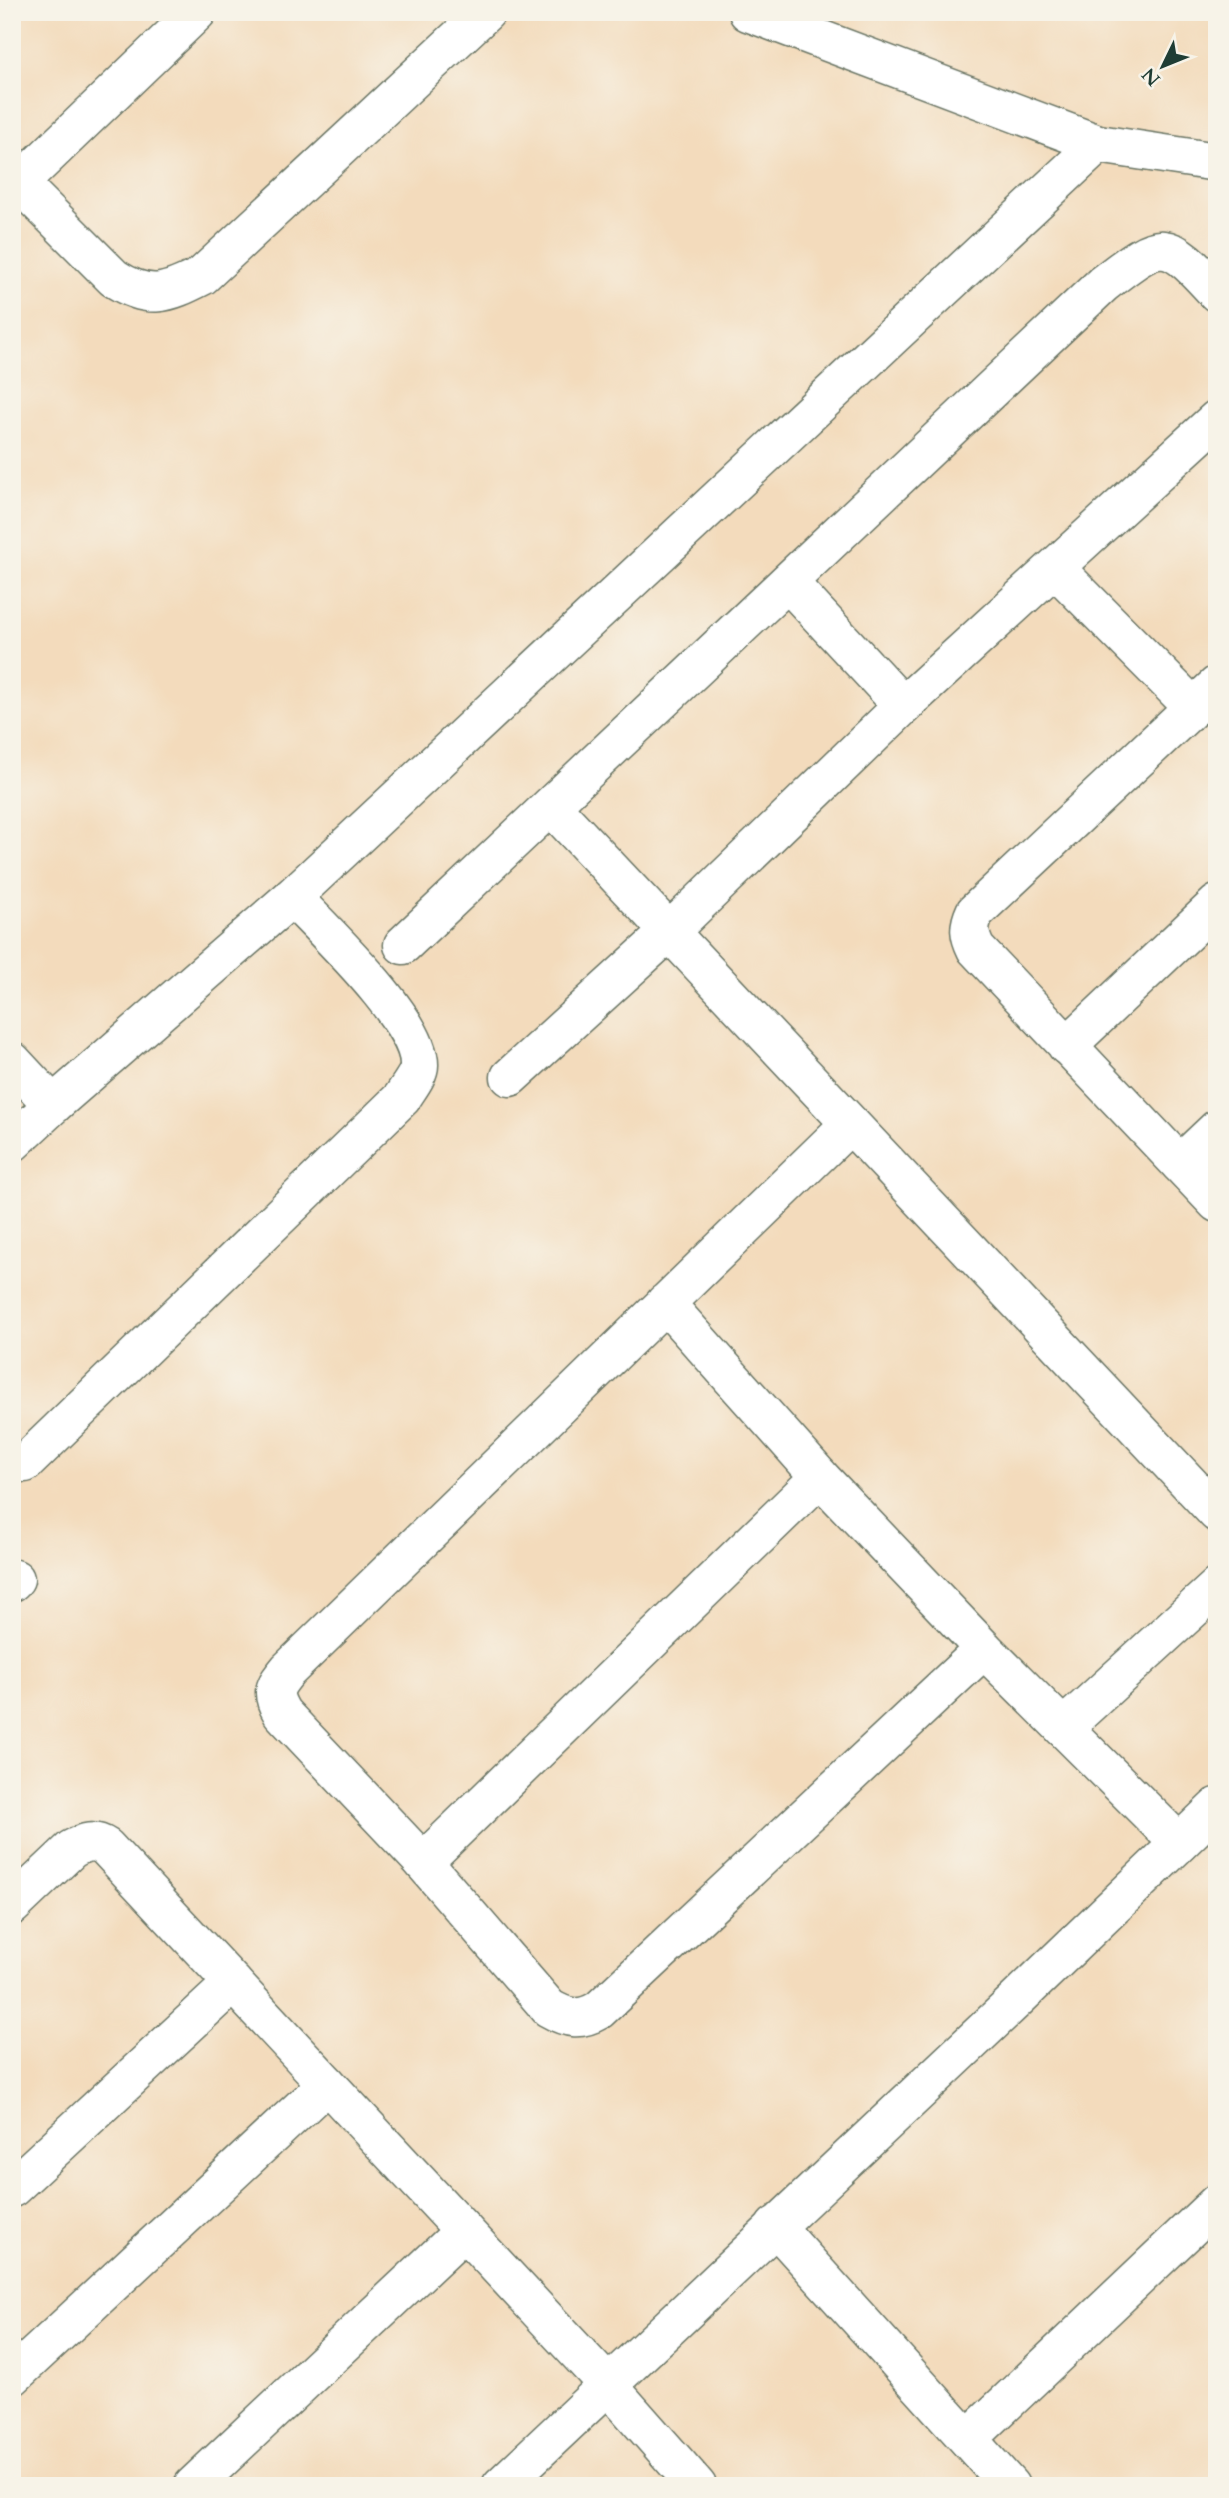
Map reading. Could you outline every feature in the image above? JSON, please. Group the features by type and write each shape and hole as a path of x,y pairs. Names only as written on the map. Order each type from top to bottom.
{"street":[{"path":"197,12 16,186 114,278 131,289 153,294 173,291 202,276 486,12"},
{"path":"748,12 1098,144 1217,162"},
{"path":"12,1143 292,897 1098,144"},
{"path":"404,945 1103,284 1150,251 1169,249 1187,259 1217,293"},
{"path":"510,1077 669,932 903,706 1217,419"},
{"path":"1055,568 1205,696 975,912 969,924 970,936 976,949 1217,1203"},
{"path":"788,582 903,706"},
{"path":"551,806 1217,1513"},
{"path":"25,1463 402,1098 420,1068 417,1045 396,1013 366,976 292,897"},
{"path":"1067,1046 1217,904"},
{"path":"12,1061 53,1105"},
{"path":"850,1124 288,1670 277,1685 276,1702 282,1713 423,1861 549,2008 574,2019 587,2017 599,2010 984,1650"},
{"path":"1180,1164 1217,1129"},
{"path":"665,1303 820,1477 984,1650 1179,1843"},
{"path":"423,1861 820,1477"},
{"path":"1063,1728 1217,1587"},
{"path":"501,2486 1016,2001 1217,1807"},
{"path":"12,1906 72,1849 83,1843 99,1842 106,1847 607,2384 697,2486"},
{"path":"12,2188 233,1983"},
{"path":"12,2377 327,2084"},
{"path":"968,2439 1217,2203"},
{"path":"775,2226 1010,2486"},
{"path":"193,2486 464,2231"}]}
